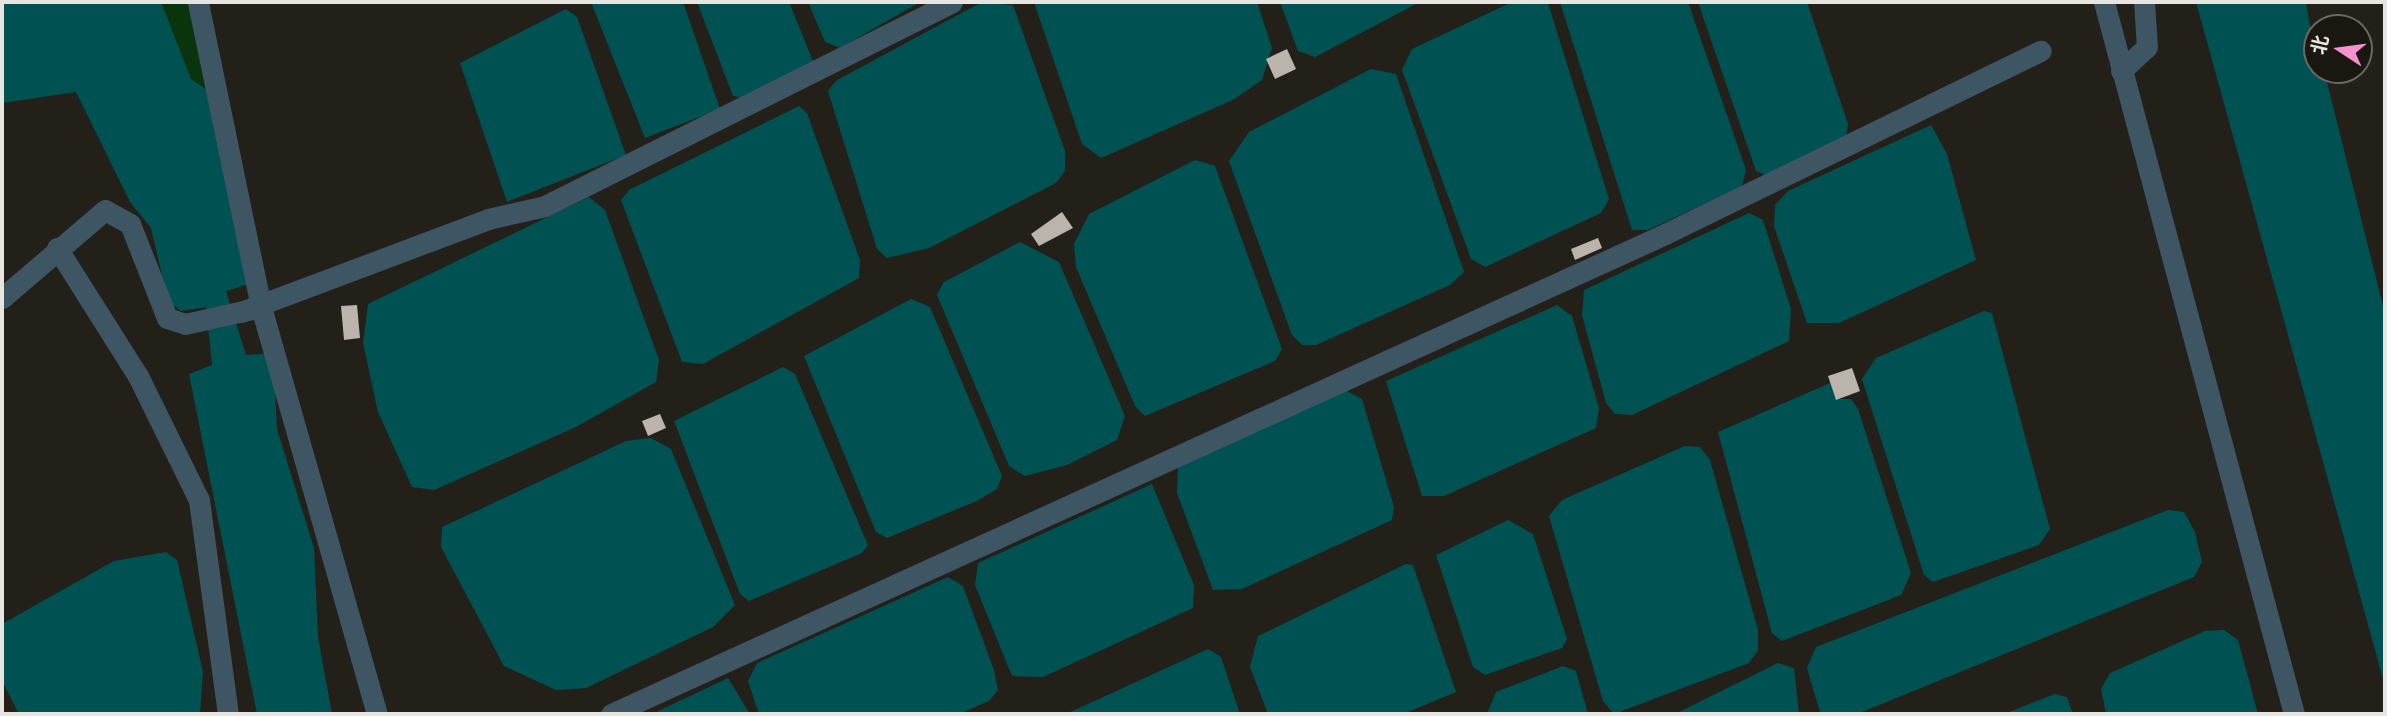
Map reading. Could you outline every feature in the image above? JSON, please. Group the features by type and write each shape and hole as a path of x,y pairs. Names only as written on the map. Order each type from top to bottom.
{"street":[{"path":"198,2 251,309 377,714"},
{"path":"2,298 96,213 123,216 160,311 185,324 251,309 488,219 545,206 952,2"},
{"path":"2104,2 2294,714"},
{"path":"2121,71 2147,47 2144,2"},
{"path":"611,714 1665,234 2040,51"},
{"path":"57,248 138,376 199,500 228,714"}],"green space":[{"path":"161,2 188,2 210,92 191,79"}],"water":[{"path":"2,2 161,2 191,79 210,92 255,282 226,291 246,355 273,353 277,429 314,548 318,637 332,714 257,714 189,374 212,365 206,307 181,311 168,301 151,228 130,202 76,92 2,103"},
{"path":"591,2 683,2 720,109 645,138"},
{"path":"697,2 789,2 813,61 745,98 733,96"},
{"path":"808,2 920,2 840,48 825,42"},
{"path":"982,2 1013,5 1065,151 1065,171 1056,183 929,248 887,258 877,249 828,91 837,80"},
{"path":"1034,2 1257,2 1272,48 1262,80 1233,100 1101,158 1082,144"},
{"path":"1280,2 1420,2 1315,57 1298,51"},
{"path":"1512,2 1548,3 1609,199 1601,213 1485,267 1471,259 1402,70 1412,49"},
{"path":"1560,2 1688,2 1746,170 1742,186 1648,230 1632,230"},
{"path":"1698,2 1807,2 1848,124 1846,138 1768,176 1756,171"},
{"path":"2196,2 2306,2 2308,14 2303,14 2303,84 2328,84 2385,314 2385,686"},
{"path":"566,9 577,17 626,155 507,202 460,63"},
{"path":"1371,69 1396,74 1464,272 1450,285 1316,345 1302,345 1292,335 1229,161 1249,132"},
{"path":"799,106 807,113 860,260 859,278 703,364 682,362 621,200 629,190"},
{"path":"1931,125 1947,154 1976,260 1839,323 1807,323 1774,226 1775,205 1788,191"},
{"path":"1195,160 1215,166 1282,349 1275,361 1145,416 1135,406 1076,267 1074,244 1089,214"},
{"path":"589,197 605,210 659,360 656,382 576,427 434,490 412,487 378,412 363,343 368,304"},
{"path":"1749,213 1763,220 1791,309 1789,341 1632,415 1615,414 1606,403 1582,315 1584,290"},
{"path":"1020,242 1059,262 1125,416 1117,440 1067,465 1025,476 1009,466 937,295 944,282"},
{"path":"911,299 930,307 1002,476 997,489 977,501 887,538 876,532 804,356"},
{"path":"1557,305 1572,316 1599,408 1596,428 1444,496 1422,496 1386,381"},
{"path":"1984,311 1992,313 2050,529 2039,545 1933,582 1924,575 1862,379 1876,358"},
{"path":"783,367 795,374 868,545 862,553 749,601 740,594 674,421"},
{"path":"1830,383 1836,399 1851,399 1858,409 1911,573 1901,595 1782,641 1772,633 1718,432"},
{"path":"1345,390 1362,399 1394,507 1392,520 1242,589 1213,590 1177,493 1178,468"},
{"path":"651,438 671,449 735,605 713,627 586,688 556,690 504,666 441,547 442,527 626,441"},
{"path":"1685,446 1700,447 1710,460 1758,630 1758,650 1749,663 1614,714 1603,701 1549,516 1562,500"},
{"path":"1152,484 1194,585 1193,608 1043,677 1012,676 975,585 978,563"},
{"path":"2168,510 2184,512 2195,532 2202,562 2194,577 1857,714 1820,712 1807,668 1816,647"},
{"path":"1508,520 1533,534 1567,639 1562,648 1485,675 1473,667 1436,555"},
{"path":"166,552 177,560 203,672 200,714 19,714 2,681 2,624 114,561"},
{"path":"1406,564 1413,565 1456,692 1403,714 1268,714 1250,667 1258,636"},
{"path":"948,577 963,586 994,670 998,690 989,701 959,714 759,714 748,681 757,663"},
{"path":"2224,630 2238,640 2258,714 2106,714 2101,689 2110,673 2205,631"},
{"path":"1208,649 1221,657 1240,714 1066,714"},
{"path":"1778,663 1794,668 1799,714 1675,714"},
{"path":"1563,666 1576,671 1588,714 1487,714 1496,692"},
{"path":"728,678 750,714 652,714"},
{"path":"2055,694 2067,697 2073,714 2004,714"}],"building":[{"path":"1287,49 1296,69 1275,79 1266,59"},
{"path":"1062,212 1073,228 1039,246 1031,234"},
{"path":"1598,238 1602,248 1575,260 1571,249"},
{"path":"357,305 360,338 344,340 341,306"},
{"path":"1852,368 1860,391 1836,400 1828,376"},
{"path":"660,414 666,428 648,436 642,421"}]}
